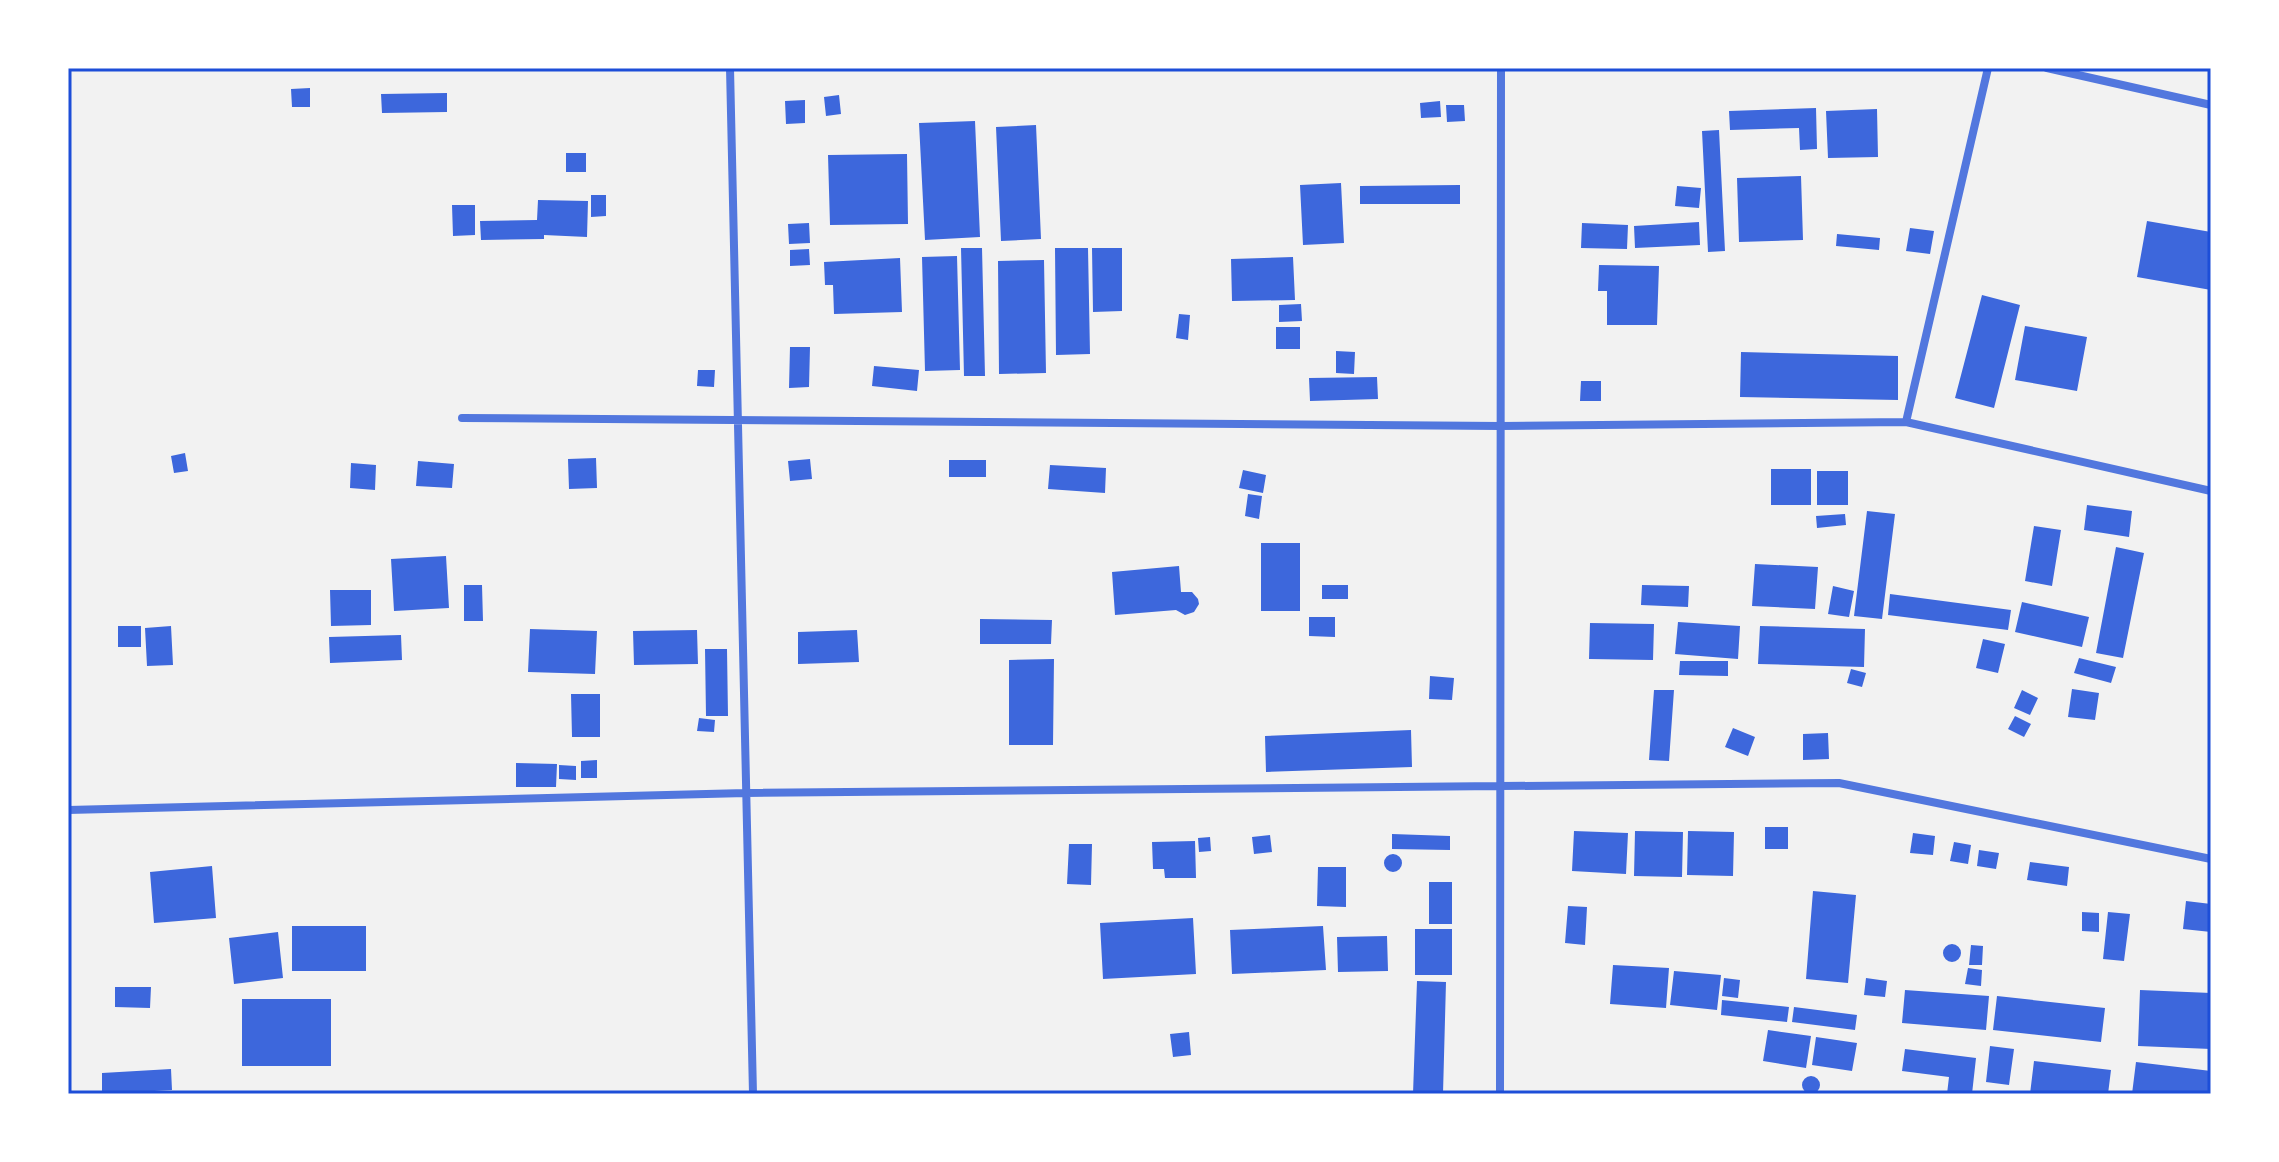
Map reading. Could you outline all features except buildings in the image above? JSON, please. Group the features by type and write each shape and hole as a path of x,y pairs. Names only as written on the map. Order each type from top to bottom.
{"street":[{"path":"730,68 753,1094"},
{"path":"1500,1094 1501,68"},
{"path":"1906,422 1988,68"},
{"path":"2047,68 2211,105"},
{"path":"462,418 1501,426 1906,422 2211,491"},
{"path":"68,810 746,793 1839,783 2211,859"}]}
